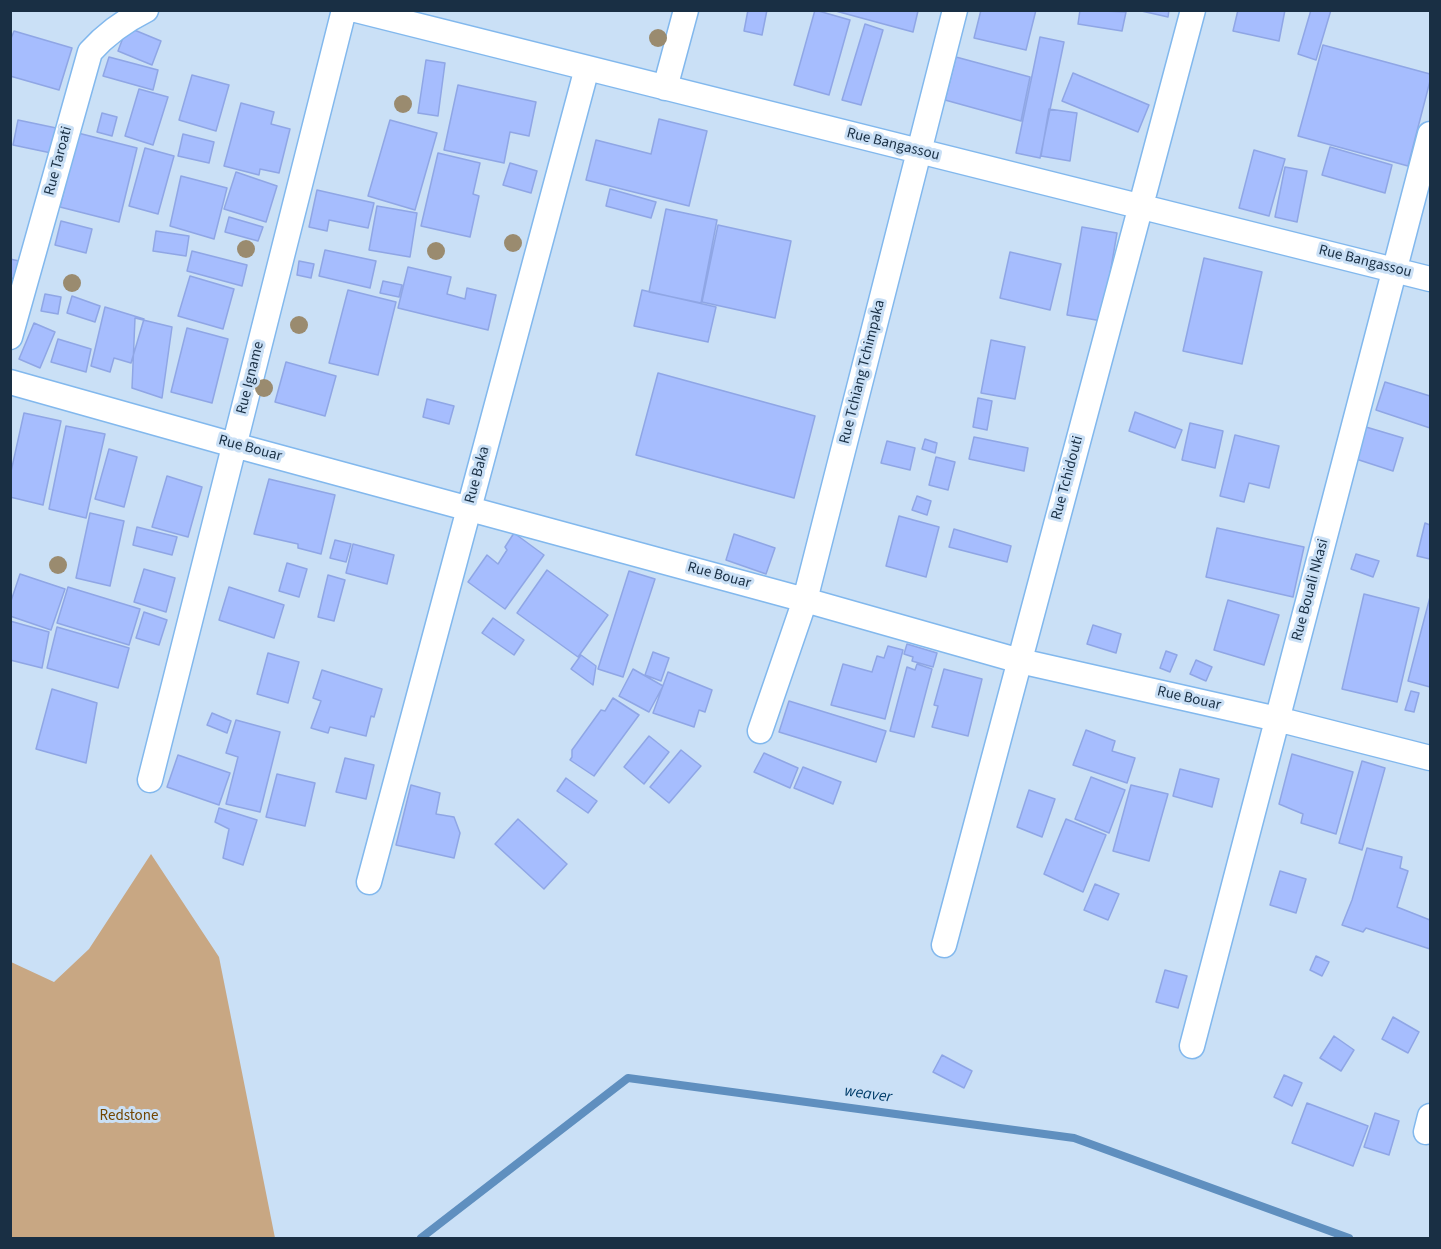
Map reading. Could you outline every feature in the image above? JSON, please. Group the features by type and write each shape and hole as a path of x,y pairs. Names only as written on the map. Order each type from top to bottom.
{"street":[{"name":"Rue Taroati","path":"10,337 90,52 101,40 126,21 146,10"},
{"name":"Rue Igname","path":"150,780 344,10"},
{"name":"Rue Bangassou","path":"356,10 435,20 587,68 1431,279"},
{"path":"665,88 686,10"},
{"name":"Rue Tchiang Tchimpaka","path":"760,731 805,600 955,10"},
{"name":"Rue Tchidouti","path":"944,945 1193,10"},
{"name":"Rue Baka","path":"369,882 587,68"},
{"name":"Rue Bouali Nkasi","path":"1192,1046 1431,134"},
{"name":"Rue Bouar","path":"10,382 1020,661 1277,718 1431,758"}],"green space":[{"name":"Redstone","path":"151,854 219,957 275,1238 11,1238 11,962 54,982 89,949"}],"building":[{"path":"748,10 767,10 762,35 744,31"},
{"path":"815,10 850,20 829,95 794,85"},
{"path":"832,10 915,10 918,11 913,32"},
{"path":"981,10 1036,10 1026,50 974,38"},
{"path":"1080,10 1126,12 1122,31 1078,24"},
{"path":"1137,10 1169,10 1168,17"},
{"path":"1238,10 1285,10 1279,41 1233,31"},
{"path":"1311,10 1331,10 1316,60 1298,54"},
{"path":"865,24 883,30 861,105 842,100"},
{"path":"127,27 161,41 152,65 118,51"},
{"path":"14,31 72,48 59,90 10,76 10,41"},
{"path":"1040,37 1064,42 1040,158 1016,153"},
{"path":"1323,45 1430,74 1408,166 1298,136"},
{"path":"109,57 158,70 153,90 103,76"},
{"path":"956,57 1030,77 1021,121 945,100"},
{"path":"426,60 445,63 438,116 418,113"},
{"path":"1073,73 1149,105 1138,132 1062,101"},
{"path":"192,75 229,85 216,131 179,120"},
{"path":"458,85 536,102 529,136 510,132 504,163 444,150"},
{"path":"139,89 168,97 153,145 125,136"},
{"path":"241,103 274,112 271,124 290,129 279,173 260,169 259,175 224,166"},
{"path":"1049,109 1077,113 1070,161 1041,156"},
{"path":"102,113 117,117 112,136 97,132"},
{"path":"659,119 707,131 689,206 586,180 596,140 651,154"},
{"path":"18,120 61,129 56,154 13,145"},
{"path":"390,120 437,133 415,210 368,196"},
{"path":"78,133 137,148 119,222 60,207"},
{"path":"183,134 214,142 209,163 178,156"},
{"path":"1330,147 1392,165 1385,193 1322,175"},
{"path":"145,148 174,156 158,214 129,206"},
{"path":"1254,150 1285,159 1269,216 1239,208"},
{"path":"438,153 480,163 473,194 479,196 470,237 421,226"},
{"path":"510,163 537,171 531,193 503,185"},
{"path":"1285,167 1307,171 1297,222 1275,217"},
{"path":"236,172 277,186 266,222 224,209"},
{"path":"181,176 227,188 214,239 170,226"},
{"path":"610,189 656,202 651,218 606,206"},
{"path":"317,190 374,203 368,228 329,220 327,231 309,227"},
{"path":"377,206 417,213 410,257 369,250"},
{"path":"666,209 717,220 701,303 649,292"},
{"path":"229,217 263,227 258,241 225,232"},
{"path":"61,221 92,229 86,253 55,245"},
{"path":"718,225 791,241 775,318 702,302"},
{"path":"1082,227 1117,233 1102,321 1067,315"},
{"path":"156,231 189,236 186,256 153,251"},
{"path":"325,250 376,261 370,288 319,276"},
{"path":"192,251 247,265 242,286 187,271"},
{"path":"1010,252 1061,264 1050,310 1000,298"},
{"path":"1204,258 1262,272 1242,364 1183,351"},
{"path":"10,259 28,263 24,280 10,278"},
{"path":"299,261 314,264 311,278 297,275"},
{"path":"408,267 451,277 447,294 465,299 467,288 496,295 488,330 398,308"},
{"path":"190,276 234,289 223,329 178,316"},
{"path":"383,281 402,285 399,297 380,293"},
{"path":"348,290 396,302 378,375 329,363"},
{"path":"642,290 716,307 708,342 634,326"},
{"path":"45,294 61,297 58,314 41,311"},
{"path":"72,296 100,306 95,322 67,313"},
{"path":"105,307 144,319 131,363 114,358 110,372 91,366"},
{"path":"135,318 172,327 162,398 132,388"},
{"path":"34,323 55,332 40,368 19,359"},
{"path":"187,328 228,339 212,403 171,392"},
{"path":"58,339 91,349 86,372 51,362"},
{"path":"991,340 1025,347 1015,399 981,393"},
{"path":"286,362 336,376 325,416 275,402"},
{"path":"658,373 815,416 794,498 636,455"},
{"path":"1385,382 1430,396 1430,428 1376,410"},
{"path":"978,398 992,401 987,430 973,427"},
{"path":"427,399 454,406 449,424 423,417"},
{"path":"1135,412 1182,430 1175,448 1129,431"},
{"path":"24,413 61,421 43,505 10,497 10,476"},
{"path":"1190,423 1223,431 1215,468 1182,460"},
{"path":"66,426 105,434 86,518 49,509"},
{"path":"1366,427 1403,438 1393,471 1356,459"},
{"path":"1235,435 1279,446 1269,488 1249,483 1244,502 1220,496"},
{"path":"974,437 1028,448 1024,471 969,459"},
{"path":"925,439 937,443 935,453 922,449"},
{"path":"887,441 915,448 910,470 881,463"},
{"path":"109,449 137,457 124,507 95,499"},
{"path":"936,457 955,462 948,490 929,485"},
{"path":"167,476 202,487 188,537 152,527"},
{"path":"269,479 335,495 321,554 298,548 298,544 254,534"},
{"path":"917,496 931,501 927,515 912,510"},
{"path":"90,513 124,521 110,586 76,578"},
{"path":"899,516 939,527 926,577 886,566"},
{"path":"1425,523 1430,525 1430,559 1417,556"},
{"path":"137,527 177,537 172,555 133,545"},
{"path":"1217,528 1304,547 1293,597 1206,577"},
{"path":"954,529 1011,546 1007,562 949,547"},
{"path":"514,533 544,555 505,609 468,582 487,555 498,564"},
{"path":"734,534 775,548 766,574 726,560"},
{"path":"335,540 351,544 346,562 330,558"},
{"path":"353,544 394,555 387,584 346,573"},
{"path":"1356,554 1379,561 1373,577 1351,569"},
{"path":"287,563 307,569 299,597 279,591"},
{"path":"144,569 175,578 166,612 134,602"},
{"path":"547,570 608,615 578,657 517,613"},
{"path":"629,571 655,579 623,677 598,669"},
{"path":"20,574 65,589 51,630 10,616 10,604"},
{"path":"328,575 345,580 334,621 318,617"},
{"path":"68,587 140,609 129,645 57,623"},
{"path":"229,587 284,605 274,638 219,620"},
{"path":"1364,594 1419,608 1397,702 1342,689"},
{"path":"1430,597 1430,687 1408,681"},
{"path":"1228,600 1279,615 1264,665 1214,650"},
{"path":"144,612 167,620 159,645 136,638"},
{"path":"493,618 524,640 514,655 482,633"},
{"path":"10,621 49,632 42,668 10,660"},
{"path":"1093,625 1121,634 1116,653 1087,644"},
{"path":"57,627 129,648 118,688 47,668"},
{"path":"907,644 937,653 933,667 912,661 913,657 904,654"},
{"path":"888,646 903,650 885,719 831,705 843,664 872,672 877,656 884,658"},
{"path":"1166,651 1177,655 1170,672 1160,668"},
{"path":"653,652 669,658 661,681 645,675"},
{"path":"268,653 299,662 288,703 257,694"},
{"path":"581,655 596,666 593,685 571,669"},
{"path":"1196,660 1212,667 1206,681 1190,674"},
{"path":"917,664 932,669 914,737 890,731 907,667 915,670"},
{"path":"633,669 663,686 649,712 619,696"},
{"path":"944,669 982,679 968,736 932,727 938,706 934,705"},
{"path":"322,670 382,689 366,736 330,727 328,733 311,728 321,701 313,698"},
{"path":"668,672 712,690 705,712 699,710 694,727 653,713"},
{"path":"52,689 97,703 86,763 36,749"},
{"path":"1411,691 1419,693 1414,712 1405,710"},
{"path":"613,698 639,715 594,776 570,760 572,750 601,710 605,711"},
{"path":"789,701 886,731 876,762 779,732"},
{"path":"212,713 231,721 227,733 207,725"},
{"path":"236,720 280,732 260,812 226,804 238,757 226,753"},
{"path":"1086,730 1115,741 1112,751 1135,758 1127,783 1073,765"},
{"path":"649,736 669,752 644,784 624,767"},
{"path":"681,750 701,766 669,803 650,787"},
{"path":"764,753 798,768 790,788 754,772"},
{"path":"1292,754 1353,772 1336,834 1301,823 1303,814 1279,804"},
{"path":"178,755 230,773 219,805 167,787"},
{"path":"345,758 374,765 366,799 336,792"},
{"path":"1362,761 1385,768 1362,850 1339,843"},
{"path":"803,767 841,782 833,804 794,788"},
{"path":"1180,769 1219,779 1212,807 1173,796"},
{"path":"277,774 315,783 305,826 266,817"},
{"path":"1091,777 1125,790 1109,833 1075,819"},
{"path":"566,778 597,801 588,813 557,791"},
{"path":"411,785 440,793 436,814 454,817 460,833 454,858 396,845"},
{"path":"1131,785 1168,794 1149,861 1113,851"},
{"path":"1029,790 1055,799 1042,837 1017,827"},
{"path":"219,808 257,820 243,865 223,858 229,829 215,822"},
{"path":"518,819 567,864 544,889 495,844"},
{"path":"1066,819 1106,835 1083,892 1044,874"},
{"path":"1367,848 1402,857 1400,868 1408,871 1397,907 1430,920 1430,949 1366,928 1363,932 1342,925"},
{"path":"1280,871 1306,879 1296,913 1270,905"},
{"path":"1095,884 1119,894 1108,920 1084,910"},
{"path":"1316,956 1329,962 1322,976 1310,970"},
{"path":"1165,970 1187,976 1178,1008 1156,1002"},
{"path":"1393,1017 1419,1032 1408,1053 1382,1039"},
{"path":"1334,1036 1354,1050 1341,1071 1320,1058"},
{"path":"942,1055 972,1071 964,1088 933,1072"},
{"path":"1284,1075 1302,1083 1292,1106 1274,1097"},
{"path":"1307,1103 1368,1126 1353,1166 1292,1143"},
{"path":"1375,1113 1399,1121 1389,1155 1364,1147"}],"waterway":[{"name":"weaver","path":"421,1238 628,1078 1074,1138 1349,1238"}]}
